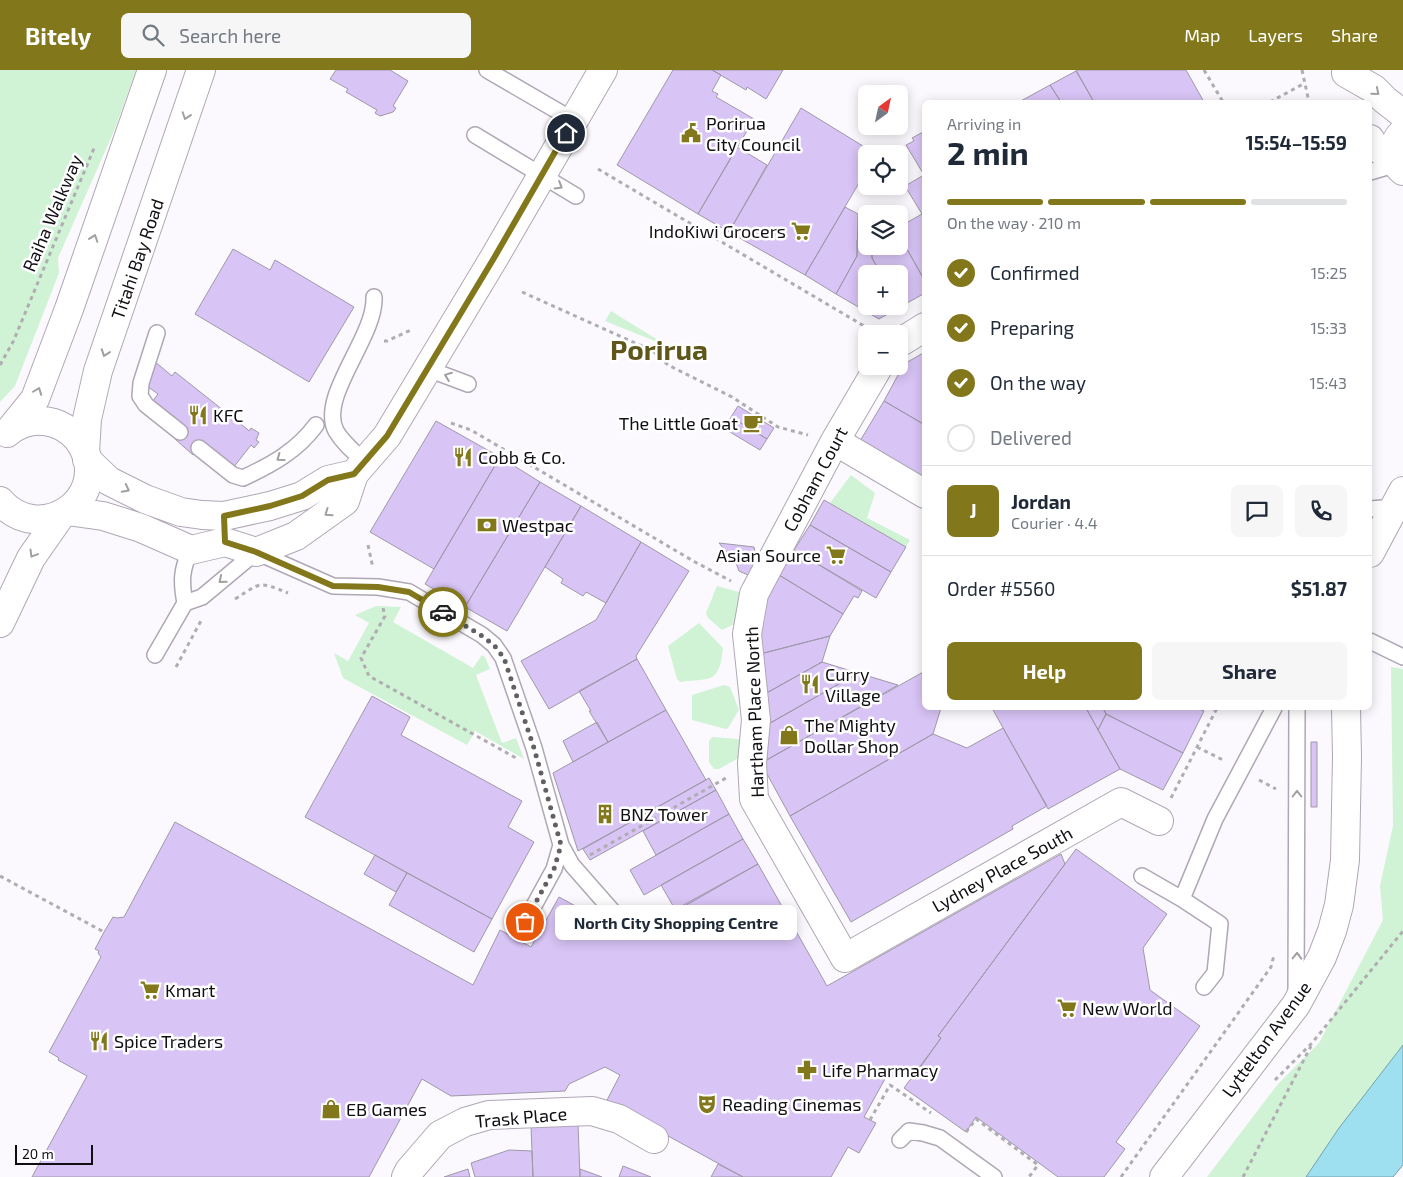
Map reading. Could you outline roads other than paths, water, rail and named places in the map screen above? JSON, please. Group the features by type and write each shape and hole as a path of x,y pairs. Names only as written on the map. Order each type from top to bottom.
{"street":[{"path":"4,434 35,399 70,309 152,70"},
{"name":"Titahi Bay Road","path":"64,513 75,505 85,489 89,469 86,456 89,412 98,371 201,70"},
{"path":"4,434 18,425 38,421 57,424 74,435 86,456 109,481 145,499 181,512 202,515 256,552 296,536 345,501 359,468 387,436 603,70"},
{"path":"1345,72 1352,100"},
{"path":"1345,72 1374,89 1403,114"},
{"path":"1399,166 1394,147 1403,132"},
{"path":"1372,143 1399,166"},
{"path":"908,337 922,329"},
{"name":"Cobham Court","path":"754,594 835,441 874,375"},
{"path":"835,441 922,492"},
{"path":"0,501 11,511 27,518 44,519 64,513 103,516 134,525 191,550 225,529 270,506 302,496 328,480 359,468"},
{"path":"1372,548 1389,502"},
{"path":"0,623 31,558 64,513"},
{"name":"Hartham Place North","path":"754,594 747,634 756,720 752,763 754,799 845,958"},
{"name":"Lyttelton Avenue","path":"1164,1177 1296,1005 1322,957 1339,905 1345,860 1346,710"},
{"name":"Lydney Place South","path":"845,958 1121,802 1159,821"},
{"name":"Trask Place","path":"406,1177 440,1135 464,1122 489,1115 592,1112 619,1119 654,1139"}],"lane":[{"path":"487,70 573,120"},
{"path":"475,135 576,196"},
{"path":"1372,172 1399,166"},
{"path":"359,468 335,429 333,421 334,399 372,318 374,297"},
{"path":"156,333 142,382 140,396 146,405 180,432"},
{"path":"428,368 468,384"},
{"path":"199,448 233,475 243,478 274,463 306,439 316,426"},
{"path":"185,603 181,584 185,561 191,550"},
{"path":"155,656 185,603 202,597 256,552 333,586 378,587 409,592 482,636 494,645 504,658 534,748 561,845 572,865 622,922"},
{"path":"1372,642 1403,657"},
{"path":"1182,899 1215,819 1273,710"},
{"path":"1296,1005 1297,710"},
{"path":"525,922 554,869 561,845"},
{"path":"1142,876 1220,924 1215,973 1204,987"},
{"path":"900,1140 909,1131 940,1138 994,1177"}],"water":[{"path":"1403,1045 1403,1165 1393,1177 1306,1177 1339,1128"}],"place":[{"name":"Porirua City Council","path":"691,133"},
{"name":"IndoKiwi Grocers","path":"801,231"},
{"name":"KFC","path":"198,415"},
{"name":"The Little Goat","path":"753,423"},
{"name":"Cobb & Co.","path":"463,457"},
{"name":"Westpac","path":"487,525"},
{"name":"Asian Source","path":"836,555"},
{"name":"Curry Village","path":"810,684"},
{"name":"The Mighty Dollar Shop","path":"789,735"},
{"name":"BNZ Tower","path":"605,814"},
{"name":"North City Shopping Centre","path":"525,922"},
{"name":"Kmart","path":"150,990"},
{"name":"New World","path":"1067,1008"},
{"name":"Spice Traders","path":"99,1041"},
{"name":"Life Pharmacy","path":"807,1070"},
{"name":"Reading Cinemas","path":"707,1104"},
{"name":"EB Games","path":"331,1109"}],"district":[{"name":"Porirua","path":"659,349"}]}
